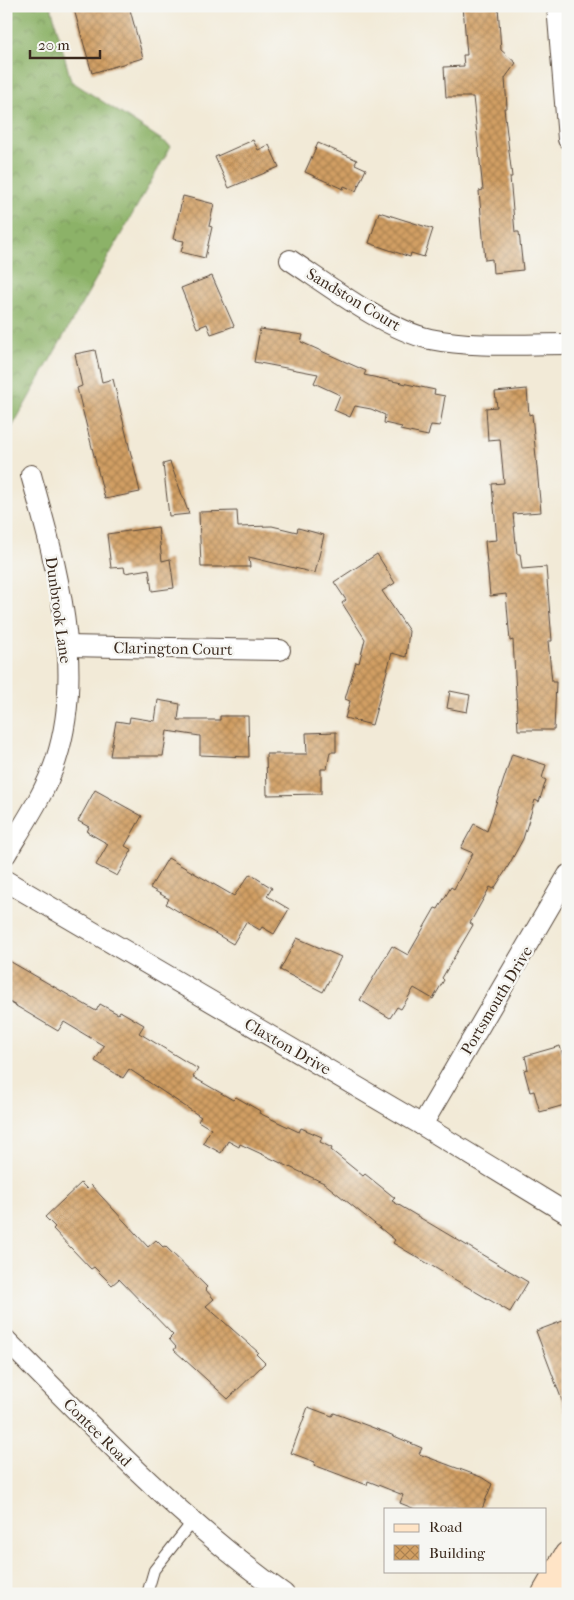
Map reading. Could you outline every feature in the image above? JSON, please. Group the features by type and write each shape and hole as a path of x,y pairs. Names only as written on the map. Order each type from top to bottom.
{"street":[{"path":"556,6 568,139"},
{"name":"Sandston Court","path":"290,260 384,319 428,339 466,344 568,344"},
{"name":"Dunbrook Lane","path":"6,854 43,791 56,760 67,710 67,646 48,536 31,475"},
{"name":"Clarington Court","path":"67,646 280,650"},
{"name":"Portsmouth Drive","path":"422,1125 568,875"},
{"name":"Claxton Drive","path":"6,881 422,1125 568,1214"},
{"name":"Contee Road","path":"6,1340 192,1522 239,1562 284,1594"},
{"path":"546,1594 568,1556"}],"lane":[{"path":"148,1594 154,1570 192,1522"}],"green space":[{"path":"6,6 51,6 71,81 171,146 6,438"}],"building":[{"path":"73,6 129,6 143,58 92,73"},
{"path":"463,6 498,6 501,50 516,63 505,78 507,108 504,108 512,177 510,177 515,232 519,232 523,270 493,273 492,259 485,260 479,191 483,190 473,97 446,97 444,67 464,66 463,55 467,55"},
{"path":"253,140 258,150 269,145 279,167 229,188 215,157"},
{"path":"318,143 357,160 355,164 366,169 356,191 344,186 343,189 305,172"},
{"path":"183,196 214,204 209,226 212,227 205,258 181,252 184,241 173,239"},
{"path":"379,212 433,229 424,257 411,253 410,257 369,243"},
{"path":"212,276 234,326 211,334 207,324 197,328 181,288"},
{"path":"260,329 303,335 301,342 366,371 364,375 435,390 434,394 445,396 440,426 431,425 428,436 400,430 402,427 384,423 385,415 371,409 355,406 350,417 334,410 340,395 314,383 318,374 254,362"},
{"path":"95,350 102,382 113,379 140,492 105,499 77,388 82,386 75,354"},
{"path":"527,389 529,415 532,414 541,512 513,514 517,554 520,554 522,569 546,567 552,641 548,641 552,682 556,682 554,730 518,730 513,640 510,641 506,594 490,596 485,541 497,540 492,484 504,483 500,439 488,440 486,408 497,407 495,392"},
{"path":"170,462 189,514 169,516 163,464"},
{"path":"237,511 238,527 272,526 297,532 298,528 324,535 315,573 249,557 250,567 201,567 199,512"},
{"path":"158,527 162,561 170,559 174,588 152,591 149,569 125,573 124,567 111,568 107,534"},
{"path":"377,554 395,583 382,591 409,631 406,657 392,653 372,725 345,718 350,701 345,699 356,662 359,663 365,639 342,603 346,600 334,582"},
{"path":"450,691 470,695 467,712 447,708"},
{"path":"158,700 180,704 178,720 220,720 220,716 248,716 249,757 200,755 200,736 167,731 163,756 110,756 116,721 129,723 130,717 155,721"},
{"path":"336,732 336,752 330,752 327,769 321,769 321,794 267,795 266,754 307,754 306,733"},
{"path":"512,754 546,765 542,778 546,780 539,802 535,800 523,839 494,889 490,887 470,923 473,925 442,978 444,980 433,999 414,988 401,1009 397,1007 390,1018 360,1000 392,946 408,955 435,908 438,909 451,887 454,889 473,853 461,848 474,824 487,831"},
{"path":"95,790 142,816 125,846 132,850 117,876 96,865 108,844 87,832 89,827 78,821"},
{"path":"168,858 234,896 250,874 272,888 267,896 289,909 274,934 262,927 260,930 246,922 233,944 166,904 169,899 150,888"},
{"path":"297,938 341,957 323,992 280,970"},
{"path":"6,959 96,1011 100,1004 118,1014 120,1011 144,1025 139,1033 198,1069 193,1077 233,1100 236,1097 260,1111 259,1113 299,1132 301,1128 322,1137 320,1142 332,1148 331,1150 363,1176 365,1174 395,1198 392,1201 528,1282 510,1312 393,1243 395,1240 324,1183 240,1144 239,1147 228,1141 221,1153 203,1143 211,1129 198,1121 201,1117 129,1069 123,1078 95,1061 104,1046 64,1022 58,1031 6,1000"},
{"path":"560,1046 568,1075 568,1104 540,1112 534,1091 530,1092 524,1070 528,1069 525,1056"},
{"path":"81,1183 87,1189 91,1185 148,1247 156,1240 163,1247 165,1246 207,1287 205,1289 214,1299 206,1306 258,1352 256,1354 265,1363 228,1399 174,1350 176,1347 169,1339 173,1335 119,1279 112,1285 94,1267 91,1269 53,1229 55,1227 45,1217"},
{"path":"568,1319 568,1410 566,1411 536,1331"},
{"path":"308,1407 332,1416 334,1413 387,1433 422,1448 419,1454 481,1477 492,1484 482,1508 412,1508 400,1503 403,1495 368,1481 367,1485 314,1465 315,1462 291,1453"}]}
